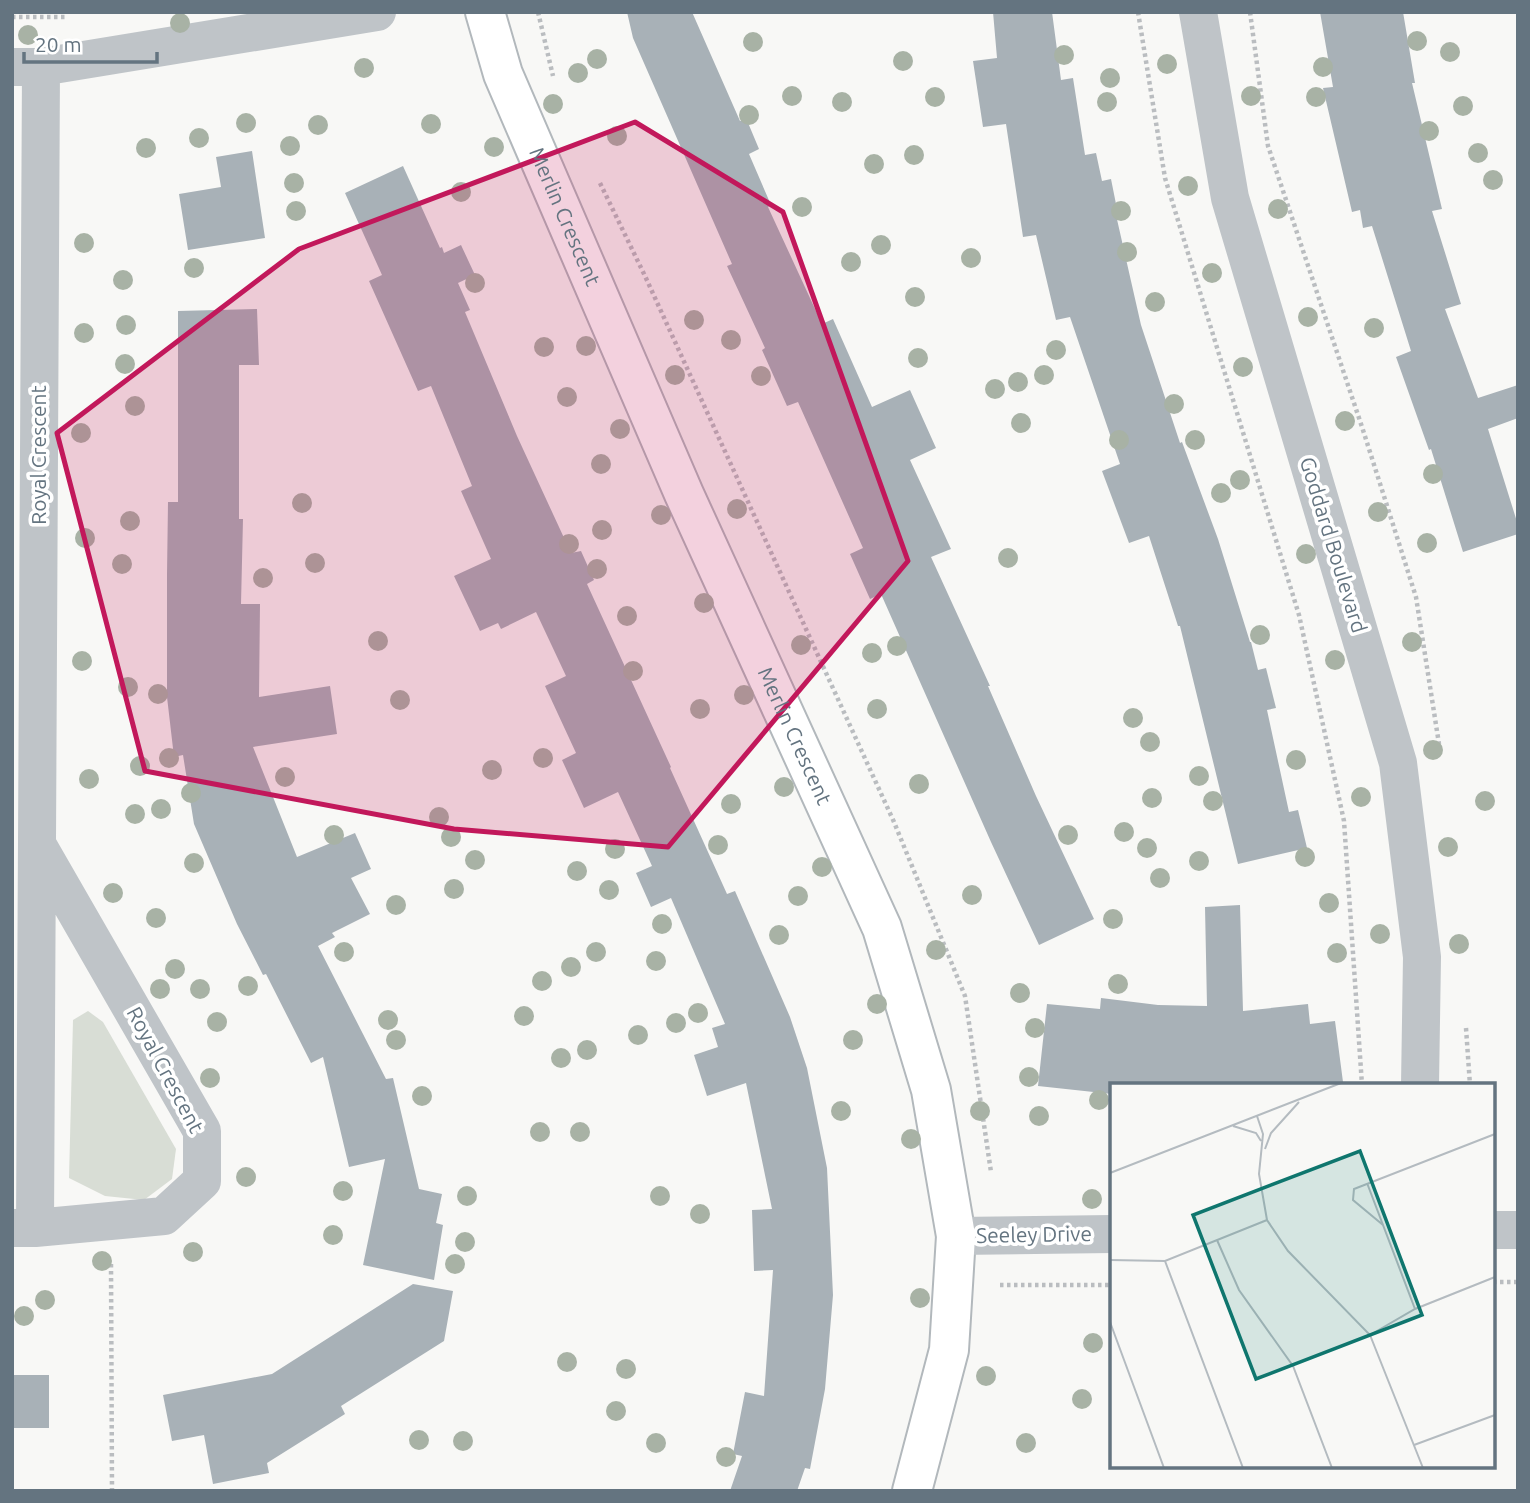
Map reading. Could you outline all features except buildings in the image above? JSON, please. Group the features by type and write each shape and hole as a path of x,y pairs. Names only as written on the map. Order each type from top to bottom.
{"street":[{"name":"Royal Crescent","path":"37,844 202,1131 202,1181 164,1216 24,1228 37,844 27,67 377,12"},
{"name":"Merlin Crescent","path":"485,12 503,74 678,481 882,928 931,1090 956,1236 949,1350 912,1491"},
{"name":"Goddard Boulevard","path":"1198,12 1230,198 1398,763 1422,957 1420,1083"},
{"path":"1495,1230 1518,1230"},
{"name":"Seeley Drive","path":"956,1236 1110,1234"}],"path":[{"path":"538,12 555,83"},
{"path":"1138,12 1165,178 1299,615 1344,821 1362,1083"},
{"path":"598,180 645,276 894,822 965,996 993,1182"},
{"path":"110,1220 112,1491"},
{"path":"1495,1282 1518,1282"},
{"path":"1000,1285 1110,1285"}],"highlighted area":[{"path":"635,122 783,212 908,561 668,847 454,829 145,771 57,433 299,249"}],"shaded area":[{"path":"88,1011 103,1022 176,1149 172,1179 144,1200 105,1196 69,1178 73,1020"}]}
